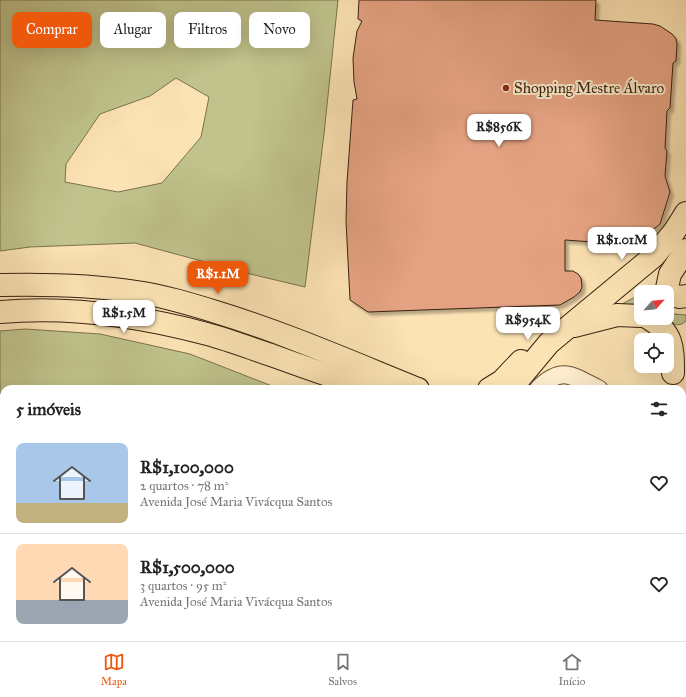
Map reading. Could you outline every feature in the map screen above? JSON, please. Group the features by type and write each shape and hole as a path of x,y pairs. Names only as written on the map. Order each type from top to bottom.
{"main road":[{"path":"516,385 519,379 549,343 654,256 674,232 686,213"},
{"path":"686,250 670,274 667,288 672,295 680,297 686,296"},
{"path":"0,285 92,287 137,292 178,300 236,318 297,340 408,385"},
{"path":"0,312 60,310 101,313 148,320 208,334 355,385"},
{"path":"566,328 592,320 617,315 634,316"},
{"path":"657,325 671,344 669,381"},
{"path":"496,385 502,381 531,353 549,343"},
{"path":"669,381 686,346"}],"street":[{"path":"544,385 556,376 568,374 590,385"}],"green space":[{"path":"0,0 338,0 324,134 305,287 246,273 135,243 30,247 0,251","holes":["176,78 209,97 201,137 162,183 118,192 65,182 66,164 100,114 150,96"]},
{"path":"634,298 634,306 622,304"},
{"path":"674,314 686,315 686,321 678,325 674,323"},
{"path":"25,329 100,334 190,354 269,385 0,385 0,331"}],"building":[{"path":"359,0 596,0 595,20 653,24 660,26 672,34 676,39 677,44 676,61 673,63 670,108 667,111 665,148 667,151 665,176 670,192 660,224 634,245 565,240 565,271 573,271 578,274 581,278 582,287 580,292 574,297 560,305 368,312 350,300 346,221 347,182 353,100 357,99 354,82 353,58 357,31 362,21 358,19"}],"place":[{"name":"Shopping Mestre Álvaro","path":"506,88"}]}
